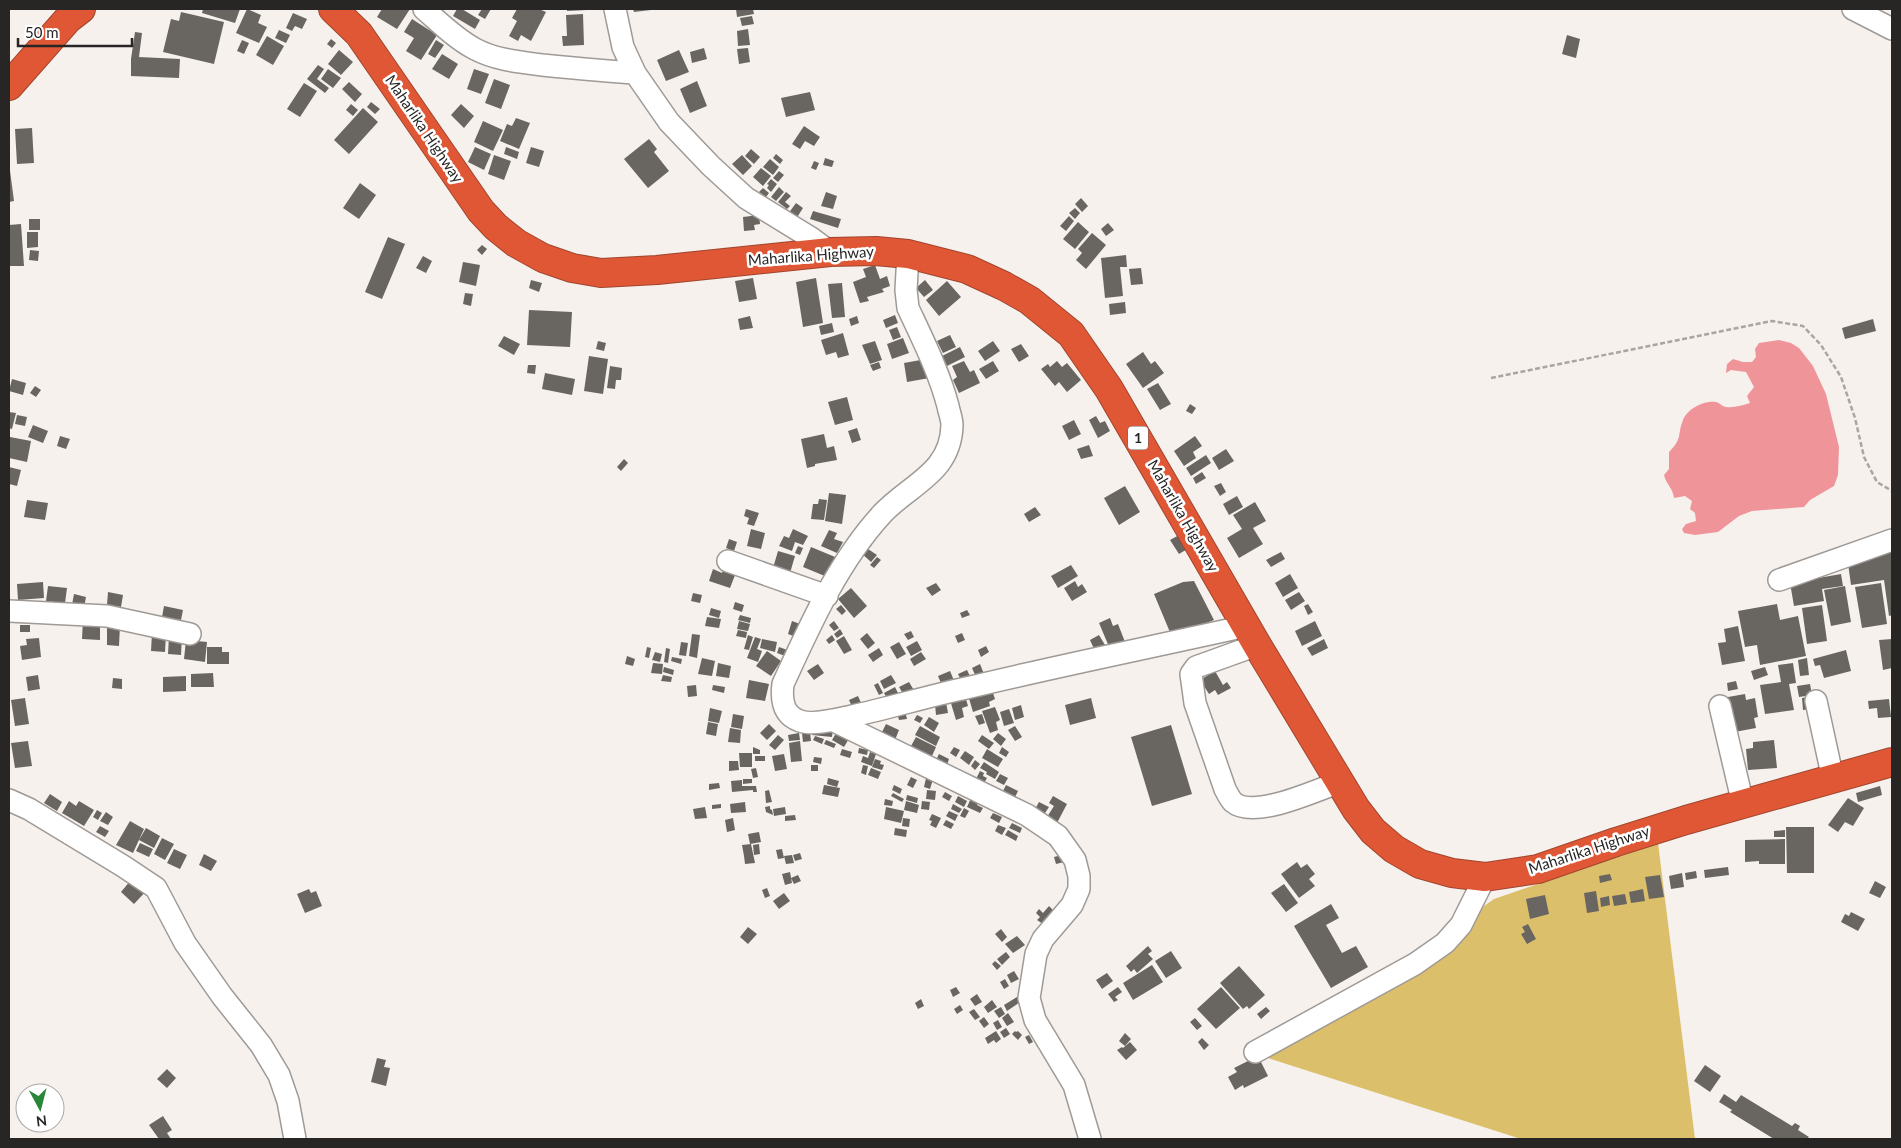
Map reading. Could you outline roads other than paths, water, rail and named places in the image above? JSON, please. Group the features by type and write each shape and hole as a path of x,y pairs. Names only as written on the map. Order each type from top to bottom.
{"highway":[{"path":"9,86 68,19 81,9"},
{"name":"Maharlika Highway","path":"335,9 360,34 481,211 496,227 516,243 543,258 572,268 600,273 628,272 830,252 876,251 908,254 968,269 1029,300 1071,334 1109,389 1252,636 1340,782 1373,831 1394,849 1420,864 1452,873 1486,877 1538,869 1616,842 1892,762"}],"street":[{"path":"424,9 460,39 492,57 635,74"},
{"path":"616,9 623,47 635,74 669,122 711,166 746,198 811,238 830,252"},
{"path":"1853,9 1892,29"},
{"path":"908,254 906,299 908,308 943,385 952,424 947,453 927,477 883,512 856,546 827,596 787,675 781,697 784,708 793,717 802,722 832,720 961,689 1252,636"},
{"path":"1779,580 1892,540"},
{"path":"728,560 827,596"},
{"path":"9,611 106,616 190,634"},
{"path":"1252,636 1196,667 1191,674 1195,703 1225,788 1232,801 1240,806 1254,809 1269,807 1340,782"},
{"path":"1816,700 1833,779"},
{"path":"1720,706 1743,804"},
{"path":"832,720 1027,815 1058,836 1075,860 1079,876 1079,889 1072,905 1043,939 1033,970 1029,998 1035,1020 1074,1086 1090,1139"},
{"path":"9,800 29,809 156,888 185,942 222,996 261,1045 279,1075 288,1101 295,1139"},
{"path":"1255,1052 1415,964 1445,944 1461,925 1486,877"}]}
